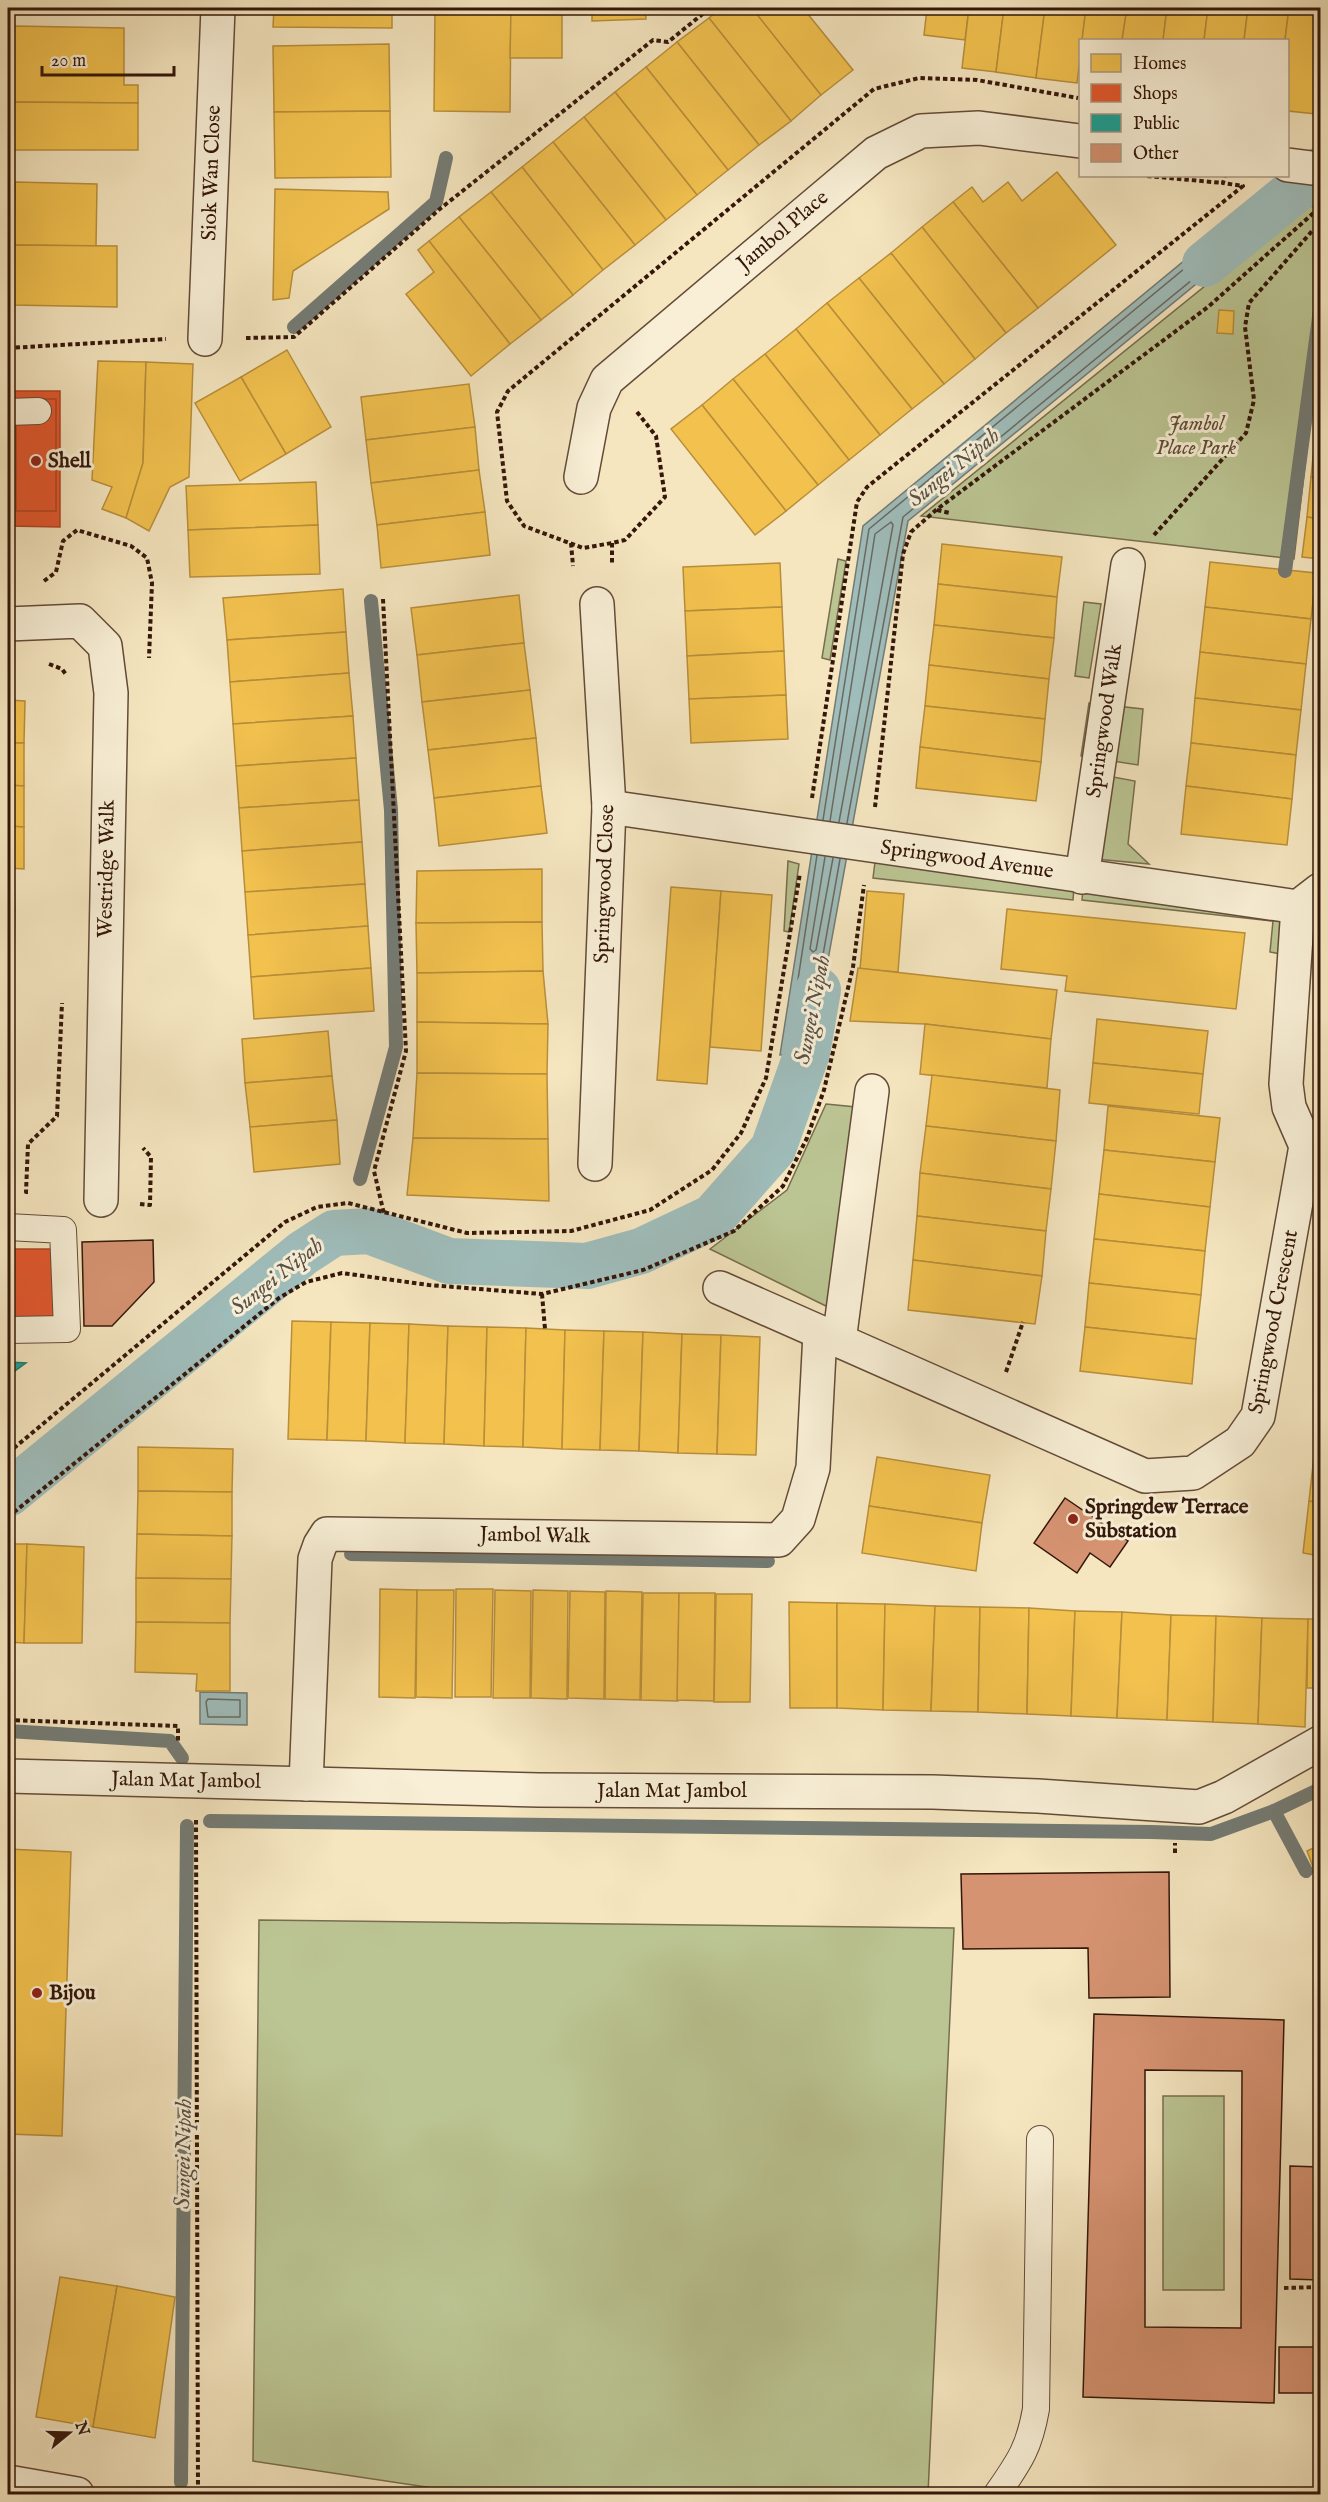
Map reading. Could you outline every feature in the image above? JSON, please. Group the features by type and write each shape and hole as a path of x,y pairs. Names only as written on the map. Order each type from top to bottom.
{"street":[{"name":"Siok Wan Close","path":"205,339 218,8"},
{"name":"Jambol Place","path":"581,477 594,408 607,380 876,153 921,131 979,128 1079,141"},
{"path":"1289,165 1320,169"},
{"name":"Springwood Walk","path":"1082,877 1128,565"},
{"name":"Springwood Close","path":"595,1164 609,807 597,604"},
{"name":"Westridge Walk","path":"8,624 80,621 105,646 111,693 100,1200"},
{"name":"Springwood Avenue","path":"609,807 1082,877 1309,899"},
{"name":"Springwood Crescent","path":"720,1288 1145,1476 1192,1473 1240,1442 1258,1416 1306,1146 1289,1107 1286,1084 1309,899"},
{"path":"830,1337 872,1091"},
{"name":"Jambol Walk","path":"306,1784 313,1660 315,1559 327,1534 779,1540 798,1519 813,1468 830,1337"},
{"name":"Jalan Mat Jambol","path":"8,1776 578,1790 933,1792 1038,1796 1199,1807 1224,1797 1320,1743"},
{"path":"8,2482 77,2494"}],"lane":[{"path":"8,412 38,411"},
{"path":"8,1227 63,1230 67,1329 8,1330"},
{"path":"997,2494 1023,2456 1031,2434 1035,2409 1040,2139"}],"path":[{"path":"243,338 294,337 459,193 653,40 668,42 710,8"},
{"path":"1158,177 1223,183"},
{"path":"874,800 903,554 911,532 936,510 1208,307 1318,210"},
{"path":"1128,565 1246,433 1254,400 1245,327 1249,303 1320,222"},
{"path":"8,348 205,339"},
{"path":"936,510 950,513"},
{"path":"571,543 573,566"},
{"path":"612,543 612,563"},
{"path":"383,599 406,1051 374,1171 384,1214"},
{"path":"8,1517 279,1298 306,1282 342,1273 429,1285 542,1294 643,1270 734,1231 783,1186 807,1138 825,1087 852,967 865,880"},
{"path":"542,1294 545,1329"},
{"path":"1005,1376 1023,1322"},
{"path":"8,1453 60,1410"},
{"path":"8,1720 178,1726"},
{"path":"196,1826 198,2494"},
{"path":"1175,1845 1175,1853"},
{"path":"1284,2288 1320,2287"}],"green space":[{"name":"Jambol Place Park","path":"1305,205 1320,208 1320,339 1294,559 921,516"},
{"path":"838,559 846,561 830,660 822,658"},
{"path":"1084,602 1101,604 1089,678 1075,676"},
{"path":"1089,703 1143,709 1138,765 1081,756"},
{"path":"1097,774 1135,781 1128,844 1149,864 1085,858"},
{"path":"788,861 799,864 789,932 784,931"},
{"path":"875,862 1285,912 1281,954 1270,952 1273,921 1082,900 1083,888 1074,887 1073,900 873,878"},
{"path":"826,1104 856,1107 830,1308 710,1249 787,1190"},
{"path":"259,1920 954,1928 928,2494 473,2494 253,2461"},
{"path":"1163,2096 1224,2096 1224,2290 1163,2290"}],"water":[{"path":"1237,217 1263,229 908,521 811,1053 780,1055 863,526"},
{"path":"200,1692 247,1693 247,1725 200,1724"}],"building: Homes":[{"path":"274,8 392,8 392,28 273,27"},
{"path":"435,8 511,8 510,112 434,111"},
{"path":"511,8 562,8 562,58 510,58"},
{"path":"592,8 645,8 646,19 592,21"},
{"path":"721,8 752,8 821,95 791,121 709,18"},
{"path":"752,8 803,8 853,70 821,95"},
{"path":"927,8 969,8 965,40 924,35"},
{"path":"969,8 1004,8 996,72 962,68"},
{"path":"1004,8 1045,8 1036,78 996,72"},
{"path":"1045,8 1086,8 1082,39 1079,39 1077,83 1036,78"},
{"path":"1086,8 1127,8 1122,39 1082,39"},
{"path":"1127,8 1167,8 1163,39 1122,39"},
{"path":"1167,8 1208,8 1204,39 1163,39"},
{"path":"1208,8 1248,8 1244,39 1204,39"},
{"path":"1248,8 1289,8 1285,39 1244,39"},
{"path":"1289,8 1320,8 1320,79 1316,114 1289,111 1289,39 1285,39"},
{"path":"709,18 791,121 759,145 677,42"},
{"path":"13,26 124,28 124,85 138,85 138,103 13,102"},
{"path":"677,42 759,145 728,170 646,67"},
{"path":"389,44 390,111 274,112 273,46"},
{"path":"646,67 728,170 697,195 615,92"},
{"path":"615,92 697,195 666,220 584,117"},
{"path":"13,102 138,103 138,150 12,150"},
{"path":"390,111 391,177 275,178 274,112"},
{"path":"584,117 666,220 635,245 553,142"},
{"path":"553,142 635,245 603,270 522,167"},
{"path":"522,167 603,270 573,295 491,192"},
{"path":"1057,172 1116,245 1038,308 953,202 972,187 983,202 1008,182 1022,201"},
{"path":"15,182 97,184 96,246 14,245"},
{"path":"275,189 388,192 389,209 293,271 289,298 273,300"},
{"path":"491,192 573,295 541,320 459,217"},
{"path":"953,202 1038,308 1006,333 922,227"},
{"path":"459,217 541,320 510,344 429,241"},
{"path":"922,227 1006,333 975,359 891,253"},
{"path":"429,241 510,344 471,376 406,294 434,272 418,250"},
{"path":"14,245 117,246 117,307 13,305"},
{"path":"891,253 975,359 944,384 859,278"},
{"path":"859,278 944,384 912,409 827,303"},
{"path":"827,303 912,409 880,435 796,329"},
{"path":"1219,310 1234,311 1233,334 1217,333"},
{"path":"796,329 880,435 849,460 765,354"},
{"path":"287,350 331,427 286,454 241,377"},
{"path":"765,354 849,460 818,485 733,379"},
{"path":"98,361 146,362 143,463 126,518 102,509 112,487 92,480"},
{"path":"146,362 193,364 189,477 170,487 149,531 126,518 143,463"},
{"path":"241,377 286,454 240,481 195,403"},
{"path":"733,379 818,485 786,511 702,405"},
{"path":"469,384 475,427 366,440 361,397"},
{"path":"1320,398 1320,438 1315,437"},
{"path":"702,405 786,511 755,535 671,429"},
{"path":"475,427 479,470 371,483 366,440"},
{"path":"1315,437 1320,438 1320,478 1311,477"},
{"path":"479,470 485,512 377,525 371,483"},
{"path":"1311,477 1320,478 1320,519 1307,517"},
{"path":"316,482 318,525 188,530 186,486"},
{"path":"485,512 490,555 381,568 377,525"},
{"path":"1307,517 1320,519 1320,559 1302,557"},
{"path":"318,525 320,574 190,577 188,530"},
{"path":"942,544 1062,557 1057,597 938,584"},
{"path":"1210,562 1316,573 1311,619 1205,607"},
{"path":"780,563 782,607 685,611 683,567"},
{"path":"938,584 1057,597 1054,638 934,625"},
{"path":"343,589 346,632 227,640 223,598"},
{"path":"519,595 524,643 417,655 411,608"},
{"path":"782,607 784,651 687,656 685,611"},
{"path":"1205,607 1311,619 1306,664 1200,652"},
{"path":"934,625 1054,638 1049,679 929,665"},
{"path":"346,632 349,673 230,682 227,640"},
{"path":"524,643 530,690 422,702 417,655"},
{"path":"784,651 786,695 689,699 687,656"},
{"path":"1200,652 1306,664 1301,710 1195,698"},
{"path":"929,665 1049,679 1045,719 925,706"},
{"path":"349,673 353,716 233,724 230,682"},
{"path":"530,690 536,738 428,750 422,702"},
{"path":"786,695 788,739 691,743 689,699"},
{"path":"1195,698 1301,710 1296,755 1191,743"},
{"path":"8,700 25,701 24,743 8,743"},
{"path":"925,706 1045,719 1041,762 920,747"},
{"path":"353,716 356,758 236,766 233,724"},
{"path":"536,738 541,786 434,798 428,750"},
{"path":"8,743 24,743 24,786 8,785"},
{"path":"1191,743 1296,755 1292,799 1186,786"},
{"path":"920,747 1041,762 1036,801 916,788"},
{"path":"356,758 359,800 239,808 236,766"},
{"path":"8,785 24,786 24,827 8,826"},
{"path":"541,786 547,833 439,846 434,798"},
{"path":"1186,786 1292,799 1287,845 1181,834"},
{"path":"359,800 362,842 242,851 239,808"},
{"path":"8,826 24,827 24,869 8,868"},
{"path":"362,842 365,884 245,892 242,851"},
{"path":"8,868 14,868 15,911 8,911"},
{"path":"542,869 542,922 416,923 417,871"},
{"path":"365,884 368,926 248,935 245,892"},
{"path":"671,887 721,891 707,1084 657,1080"},
{"path":"721,891 772,895 761,1051 710,1047"},
{"path":"867,891 904,894 898,972 860,969"},
{"path":"1007,909 1245,933 1236,1009 1065,991 1067,976 1001,969"},
{"path":"8,911 15,911 14,954 8,953"},
{"path":"542,922 543,971 417,973 416,923"},
{"path":"368,926 371,968 251,977 248,935"},
{"path":"371,968 374,1011 254,1019 251,977"},
{"path":"858,968 1057,990 1051,1039 925,1024 850,1021"},
{"path":"543,971 548,1024 417,1022 417,973"},
{"path":"1097,1019 1208,1031 1203,1074 1093,1063"},
{"path":"417,1022 548,1024 547,1074 417,1073"},
{"path":"925,1024 1051,1039 1047,1088 920,1074"},
{"path":"328,1031 332,1076 245,1083 242,1039"},
{"path":"1093,1063 1203,1074 1199,1114 1089,1103"},
{"path":"417,1073 547,1074 548,1139 413,1138"},
{"path":"932,1075 1060,1090 1056,1141 926,1126"},
{"path":"332,1076 337,1120 250,1127 245,1083"},
{"path":"1108,1106 1220,1118 1215,1162 1104,1150"},
{"path":"337,1120 340,1164 254,1172 250,1127"},
{"path":"926,1126 1056,1141 1051,1189 920,1173"},
{"path":"413,1138 548,1139 549,1201 407,1195"},
{"path":"1104,1150 1215,1162 1210,1207 1099,1194"},
{"path":"920,1173 1051,1189 1046,1231 917,1216"},
{"path":"1099,1194 1210,1207 1205,1251 1094,1239"},
{"path":"917,1216 1046,1231 1042,1276 913,1260"},
{"path":"1094,1239 1205,1251 1201,1295 1089,1283"},
{"path":"913,1260 1042,1276 1035,1324 908,1310"},
{"path":"1089,1283 1201,1295 1196,1339 1085,1327"},
{"path":"292,1321 331,1322 327,1440 288,1439"},
{"path":"331,1322 370,1323 366,1441 327,1440"},
{"path":"370,1323 409,1324 405,1443 366,1441"},
{"path":"409,1324 448,1326 444,1444 405,1443"},
{"path":"448,1326 487,1327 484,1446 444,1444"},
{"path":"487,1327 526,1328 523,1447 484,1446"},
{"path":"1085,1327 1196,1339 1192,1384 1080,1371"},
{"path":"526,1328 565,1330 562,1449 523,1447"},
{"path":"565,1330 604,1331 600,1450 562,1449"},
{"path":"604,1331 643,1332 639,1451 600,1450"},
{"path":"643,1332 682,1334 678,1453 639,1451"},
{"path":"682,1334 721,1335 717,1454 678,1453"},
{"path":"721,1335 760,1337 756,1455 717,1454"},
{"path":"138,1447 233,1449 232,1492 138,1491"},
{"path":"1315,1447 1320,1448 1320,1503 1309,1501"},
{"path":"877,1457 990,1475 982,1523 869,1506"},
{"path":"138,1491 232,1492 232,1536 137,1534"},
{"path":"1309,1501 1320,1503 1320,1556 1303,1553"},
{"path":"869,1506 982,1523 976,1571 862,1553"},
{"path":"137,1534 232,1536 231,1579 136,1578"},
{"path":"8,1544 27,1544 24,1643 8,1642"},
{"path":"27,1544 84,1547 82,1643 24,1643"},
{"path":"136,1578 231,1579 230,1623 136,1622"},
{"path":"380,1589 417,1590 415,1698 379,1697"},
{"path":"456,1589 493,1589 491,1697 455,1697"},
{"path":"417,1590 454,1590 452,1698 416,1697"},
{"path":"495,1590 531,1591 530,1698 493,1698"},
{"path":"533,1590 568,1591 567,1699 531,1698"},
{"path":"570,1591 605,1592 604,1699 568,1698"},
{"path":"606,1591 642,1592 640,1700 605,1699"},
{"path":"643,1593 679,1593 678,1701 641,1700"},
{"path":"679,1593 715,1593 714,1701 677,1700"},
{"path":"716,1594 752,1594 750,1702 714,1702"},
{"path":"789,1602 837,1603 837,1708 790,1708"},
{"path":"837,1603 885,1604 883,1710 837,1708"},
{"path":"885,1604 935,1606 931,1711 883,1710"},
{"path":"935,1606 980,1607 978,1712 931,1711"},
{"path":"980,1607 1029,1608 1027,1714 978,1712"},
{"path":"1029,1608 1075,1611 1071,1716 1027,1714"},
{"path":"1075,1611 1122,1612 1117,1718 1071,1716"},
{"path":"1122,1612 1171,1615 1167,1720 1117,1718"},
{"path":"1171,1615 1216,1616 1213,1722 1167,1720"},
{"path":"1216,1616 1262,1618 1258,1724 1213,1722"},
{"path":"1262,1618 1308,1619 1305,1727 1258,1724"},
{"path":"1308,1619 1320,1619 1320,1688 1307,1688"},
{"path":"136,1622 230,1623 230,1691 196,1691 197,1674 135,1672"},
{"path":"1320,1845 1320,1877 1316,1875 1307,1851"},
{"name":"Bijou","path":"8,1849 71,1852 62,2136 8,2134"},
{"path":"60,2277 117,2286 93,2427 36,2417"},
{"path":"117,2286 175,2297 155,2438 93,2427"}],"building: Shops":[{"name":"Shell","path":"8,391 60,391 60,527 8,526"},
{"name":"Shell","path":"16,399 56,399 56,511 16,511"},
{"path":"8,1249 61,1249 62,1333 8,1333"}],"building: Public":[{"path":"8,1362 26,1363 8,1376"}],"building: Other":[{"path":"153,1240 154,1282 112,1326 84,1326 82,1242"},
{"name":"Springdew Terrace Substation","path":"1065,1498 1128,1541 1110,1567 1090,1553 1077,1573 1034,1543"},
{"path":"1169,1872 1170,1997 1089,1998 1088,1948 963,1949 961,1874"},
{"path":"1094,2014 1284,2020 1274,2403 1083,2397","holes":["1145,2070 1242,2071 1241,2328 1145,2327"]},
{"path":"1290,2166 1320,2167 1320,2280 1290,2279"},
{"path":"1279,2347 1320,2347 1320,2393 1279,2393"}],"waterway":[{"path":"294,327 436,202 446,158"},
{"name":"Sungei Nipah","path":"1205,264 1320,170"},
{"path":"1285,571 1320,310"},
{"path":"360,1179 396,1047 391,810 371,601"},
{"name":"Sungei Nipah","path":"8,1494 303,1253 334,1233 369,1231 449,1261 587,1266 641,1251 713,1217 773,1149 807,1053 818,990"},
{"path":"351,1554 768,1561"},
{"name":"Sungei Nipah","path":"8,1731 170,1741 182,1758"},
{"path":"210,1821 1211,1834 1274,1811 1320,1789"},
{"path":"1274,1811 1306,1871"},
{"name":"Sungei Nipah","path":"181,2482 187,1826"}],"place":[{"name":"Shell","path":"36,461"},
{"name":"Springdew Terrace Substation","path":"1073,1519"},
{"name":"Bijou","path":"37,1993"}]}
